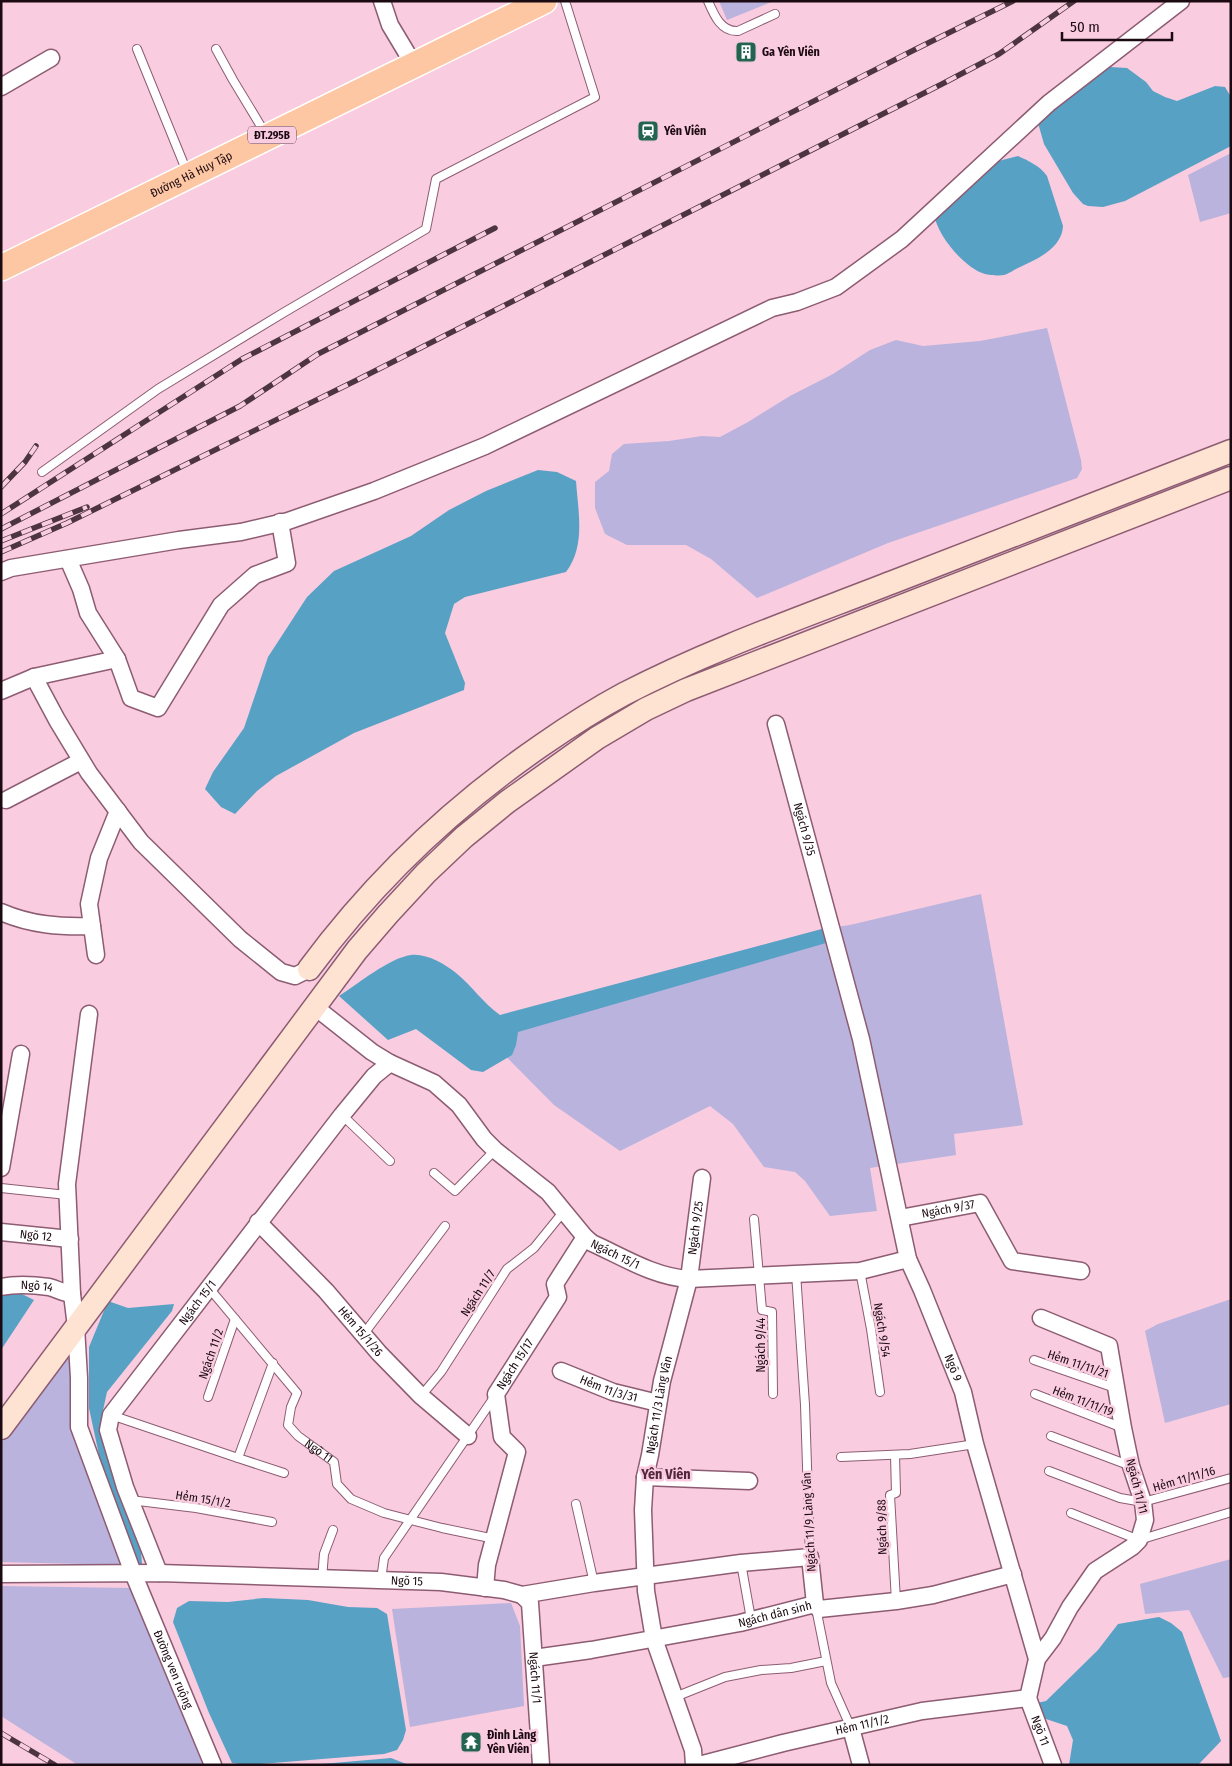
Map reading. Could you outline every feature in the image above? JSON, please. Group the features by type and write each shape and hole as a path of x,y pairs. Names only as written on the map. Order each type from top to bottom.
{"main road":[{"name":"Đường Hà Huy Tập","path":"1,268 544,1"}],"street":[{"path":"382,1 390,25 414,65"},
{"path":"1,572 11,568 179,540 241,532 280,522 374,491 485,446 772,308 797,302 836,287 902,239 1048,103 1181,1"},
{"path":"1,87 51,58"},
{"path":"34,677 81,761 141,842 240,939 281,972 295,976 309,969 334,935 364,900 403,858 448,817 513,766 574,724 623,695 715,650 1231,451"},
{"path":"1,1428 357,950 426,873 464,837 507,802 589,743 646,709 686,690 1231,478"},
{"path":"68,559 81,589 88,613 117,659 131,698 158,708 221,605 255,575 287,563 280,522"},
{"path":"2,689 34,677 117,659"},
{"name":"Ngách 9/35","path":"776,724 860,1039"},
{"path":"6,800 81,761"},
{"path":"96,955 89,904 99,858 118,811"},
{"path":"448,817 464,837"},
{"path":"1,912 24,921 46,925 92,926"},
{"name":"Ngách 15/1","path":"315,1007 372,1052 390,1063 434,1083 459,1105 494,1150 548,1192 592,1243 650,1270 672,1278 688,1279 860,1271 908,1259"},
{"path":"89,1014 66,1184 79,1378 79,1427 133,1574"},
{"name":"Ngõ 9","path":"860,1039 908,1259 963,1392 975,1444 1038,1659"},
{"path":"1,1168 22,1054"},
{"name":"Ngách 15/1","path":"111,1415 342,1115 374,1076 390,1063"},
{"name":"Ngách 9/25","path":"688,1279 702,1178"},
{"name":"Ngách 9/37","path":"900,1218 980,1203 1012,1261 1081,1271"},
{"name":"Hẻm 15/1/26","path":"258,1222 326,1291 363,1335 420,1396 468,1436"},
{"name":"Ngõ 12","path":"1,1232 70,1239"},
{"name":"Ngách 15/17","path":"485,1588 487,1565 517,1452 502,1437 496,1394 558,1298 555,1284 585,1237"},
{"name":"Ngách 11/3 Làng Vân","path":"688,1279 658,1403 645,1477 643,1510 645,1576 654,1639 693,1750 694,1765"},
{"name":"Ngõ 14","path":"1,1287 13,1285 50,1287 72,1294"},
{"name":"Ngách 11/11","path":"1041,1318 1109,1346 1115,1388 1131,1466 1143,1502 1145,1520 1139,1540"},
{"name":"Hẻm 11/3/31","path":"561,1371 613,1392 658,1403"},
{"path":"111,1415 108,1430 130,1500 159,1573"},
{"path":"645,1477 749,1481"},
{"path":"1028,1698 1038,1659 1095,1571 1132,1547 1139,1540"},
{"name":"Ngõ 15","path":"1,1574 159,1573 441,1582 504,1590 522,1595 741,1563 810,1557"},
{"name":"Ngách 11/9 Làng Vân","path":"810,1557 815,1604"},
{"name":"Đường ven ruộng","path":"133,1574 213,1765"},
{"name":"Ngách dân sinh","path":"534,1658 740,1624 815,1604 819,1609 896,1601 1013,1574"},
{"name":"Ngách 11/1","path":"522,1595 530,1603 542,1765"},
{"name":"Hẻm 11/1/2","path":"699,1765 783,1743 922,1712 1028,1698"},
{"name":"Ngõ 11","path":"1028,1698 1053,1765"},
{"name":"Ngách 11/9 Làng Vân","path":"852,1728 860,1765"}],"lane":[{"path":"42,472 158,389 426,229 436,179 595,97 565,1"},
{"path":"708,1 716,18 726,29 732,32 775,14"},
{"path":"138,48 188,176"},
{"path":"216,49 267,137"},
{"path":"342,1115 390,1161"},
{"path":"434,1173 455,1190 494,1150"},
{"path":"1,1188 67,1195"},
{"name":"Ngách 11/7","path":"420,1396 441,1372 507,1269 534,1248 564,1211"},
{"path":"754,1219 758,1275"},
{"path":"363,1335 445,1226"},
{"name":"Ngách 9/54","path":"860,1271 880,1392"},
{"name":"Ngách 11/9 Làng Vân","path":"796,1273 805,1405 810,1557"},
{"name":"Ngách 9/44","path":"758,1275 762,1310 772,1312 773,1394"},
{"name":"Ngõ 11","path":"209,1288 297,1393 291,1407 288,1425 298,1436 334,1462 337,1484 351,1499 384,1513 495,1539"},
{"name":"Ngách 11/2","path":"208,1397 235,1319"},
{"name":"Hẻm 11/11/21","path":"1034,1360 1115,1388"},
{"path":"238,1458 273,1363"},
{"path":"381,1580 384,1558 496,1394"},
{"name":"Hẻm 11/11/19","path":"1035,1394 1123,1428"},
{"path":"111,1415 284,1472"},
{"path":"1051,1436 1131,1466"},
{"path":"841,1457 895,1455 975,1444"},
{"name":"Ngách 9/88","path":"895,1455 896,1493 890,1496 896,1601"},
{"path":"1049,1471 1120,1498 1143,1502"},
{"name":"Hẻm 11/11/16","path":"1143,1502 1231,1478"},
{"name":"Hẻm 15/1/2","path":"130,1500 196,1508 272,1522"},
{"path":"576,1504 594,1583"},
{"path":"1071,1513 1139,1540 1231,1512"},
{"path":"322,1579 324,1554 333,1530"},
{"path":"741,1563 750,1620"},
{"name":"Ngách 11/9 Làng Vân","path":"815,1604 831,1683 852,1728"},
{"path":"675,1697 725,1677 826,1661"}],"shaded area":[{"path":"719,1 774,1 727,20"},
{"path":"1231,153 1231,213 1200,222 1188,175"},
{"path":"1047,328 1081,460 1082,469 1077,478 888,543 757,598 711,559 686,545 627,545 605,534 595,508 595,482 609,471 612,454 624,444 669,441 702,436 720,437 790,396 833,374 870,350 896,340 923,346 980,341"},
{"path":"981,894 1023,1125 954,1134 956,1155 870,1168 877,1211 830,1216 805,1181 795,1172 764,1167 733,1124 710,1106 620,1151 554,1105 473,1023 822,929 850,925"},
{"path":"1231,1299 1231,1404 1165,1423 1145,1331 1158,1324"},
{"path":"70,1352 72,1428 124,1565 1,1562 1,1443"},
{"path":"1231,1559 1231,1677 1223,1678 1189,1610 1145,1614 1140,1584"},
{"path":"1,1586 131,1588 204,1765 78,1765 1,1716"},
{"path":"511,1603 520,1626 524,1706 410,1727 392,1609"}],"water":[{"path":"1110,67 1127,68 1146,82 1153,91 1177,101 1215,86 1225,87 1231,97 1231,146 1125,201 1103,207 1083,204 1073,193 1044,144 1036,116"},
{"path":"1018,156 1038,167 1047,176 1063,226 1061,234 1053,247 1032,261 1004,275 985,274 977,271 960,258 946,241 936,222 934,212 937,195 967,169"},
{"path":"538,470 557,472 576,481 579,528 576,551 566,572 465,597 454,604 445,633 465,683 464,690 354,733 276,776 257,791 235,814 221,807 205,789 213,772 244,728 268,657 307,597 334,571 411,536 449,510 486,491"},
{"path":"822,929 826,943 518,1032 512,1055 483,1072 471,1070 416,1029 388,1040 339,996 393,961 402,957 417,955 435,960 452,970 500,1015"},
{"path":"1,1291 16,1291 34,1300 1,1350"},
{"path":"108,1301 128,1308 174,1304 172,1311 107,1392 102,1415 105,1440 141,1551 142,1564 136,1564 102,1469 89,1408 89,1347"},
{"path":"264,1598 308,1600 348,1607 377,1608 387,1614 406,1730 397,1750 384,1754 247,1765 232,1763 209,1713 173,1622 177,1608 189,1601 228,1602"},
{"path":"1159,1617 1171,1623 1182,1632 1221,1741 1198,1765 1069,1765 1073,1740 1067,1726 1043,1718 1032,1704 1046,1701 1098,1650 1118,1624"},
{"path":"391,1758 409,1765 310,1765"}],"railway":[{"path":"1,529 240,406 318,354 1013,1"},
{"path":"1,552 67,523 357,380 942,84 999,54 1074,1"},
{"path":"1,514 242,359 495,228"},
{"path":"1,487 25,462 36,446"},
{"path":"1,541 87,507"},
{"path":"1,1733 55,1765"}],"place":[{"name":"Ga Yên Viên","path":"746,52"},
{"name":"Yên Viên","path":"648,131"},
{"name":"Đình Làng Yên Viên","path":"471,1742"}],"district":[{"name":"Yên Viên","path":"666,1474"}]}
